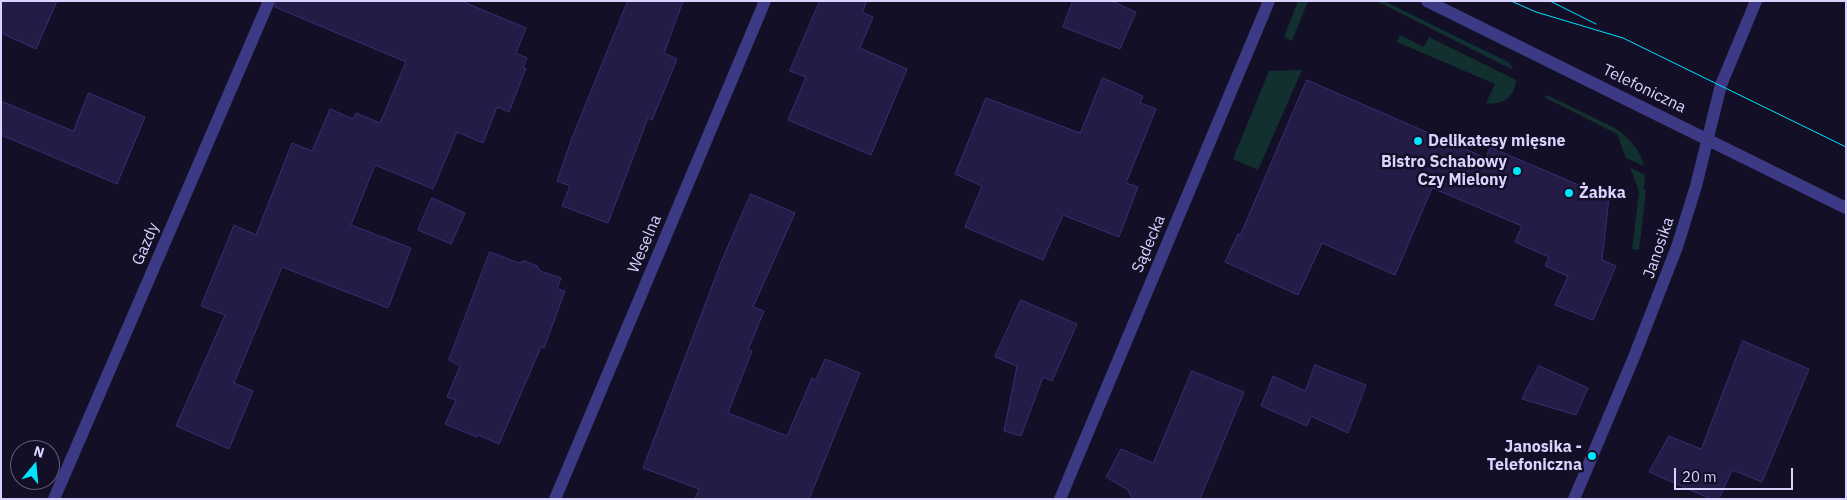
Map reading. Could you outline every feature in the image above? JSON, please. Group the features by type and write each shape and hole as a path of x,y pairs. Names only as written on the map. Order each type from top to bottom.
{"street":[{"name":"Gazdy","path":"54,499 268,1"},
{"name":"Weselna","path":"555,499 765,1"},
{"name":"Sądecka","path":"1060,499 1269,1"},
{"name":"Telefoniczna","path":"1427,1 1846,208"},
{"name":"Janosika","path":"1574,499 1655,307 1684,224 1721,85 1756,1"}],"green space":[{"path":"1298,1 1308,1 1292,41 1284,37"},
{"path":"1376,1 1384,1 1510,63 1513,70"},
{"path":"1400,35 1424,47 1429,37 1516,80 1511,95 1498,103 1486,103 1495,84 1397,42"},
{"path":"1302,70 1258,170 1233,159 1269,71"},
{"path":"1547,95 1615,128 1633,144 1640,154 1644,166 1626,158 1617,134 1544,97"},
{"path":"1630,167 1645,175 1644,189 1646,191 1639,250 1632,249 1639,192"}],"building":[{"path":"1,1 57,1 36,49 1,33"},
{"path":"277,1 461,1 526,28 516,53 527,58 523,68 526,68 509,112 497,107 483,143 457,132 433,189 375,165 351,225 411,248 388,308 282,267 234,383 253,391 229,449 176,426 225,315 201,306 234,225 256,235 292,143 312,151 330,109 353,119 356,113 380,123 406,62 275,7"},
{"path":"628,1 683,1 664,53 677,59 652,120 648,118 608,223 562,206 570,186 557,181 572,138"},
{"path":"820,1 867,1 862,12 873,17 860,48 907,69 871,155 788,120 806,77 790,71"},
{"path":"1073,1 1111,1 1136,12 1120,49 1063,27"},
{"path":"1103,78 1143,96 1140,103 1156,109 1126,183 1138,187 1119,237 1063,215 1043,260 965,227 982,186 955,174 986,98 1080,133"},
{"path":"1307,80 1486,158 1490,147 1609,198 1602,260 1616,266 1593,320 1555,305 1568,276 1545,266 1549,257 1515,242 1522,226 1432,188 1395,275 1322,243 1298,295 1225,262 1238,234 1240,235"},
{"path":"89,93 145,117 117,184 1,135 1,101 73,131"},
{"path":"751,194 795,213 753,307 764,311 748,350 752,351 728,413 787,436 812,378 816,380 825,359 860,373 809,499 695,499 699,489 643,468 722,260"},
{"path":"432,198 465,213 451,244 418,230"},
{"path":"490,252 519,263 525,261 537,266 540,271 561,278 557,289 565,291 544,348 541,347 499,444 445,424 456,400 447,397 460,366 449,360"},
{"path":"1021,300 1077,324 1052,381 1043,377 1021,436 1004,431 1017,366 995,357"},
{"path":"1743,341 1809,369 1762,482 1732,470 1719,499 1711,499 1649,472 1669,436 1701,449"},
{"path":"1315,365 1366,385 1348,433 1311,416 1307,426 1261,406 1273,376 1305,391"},
{"path":"1539,366 1588,388 1576,415 1522,399"},
{"path":"1192,371 1244,392 1200,499 1132,499 1128,490 1106,477 1121,449 1153,463"}],"tram line":[{"path":"1511,1 1536,12 1623,38 1846,147"},
{"path":"1550,1 1596,24"}],"place":[{"name":"Delikatesy mięsne","path":"1418,141"},
{"name":"Bistro Schabowy Czy Mielony","path":"1517,171"},
{"name":"Żabka","path":"1569,193"},
{"name":"Janosika - Telefoniczna","path":"1592,456"}]}
